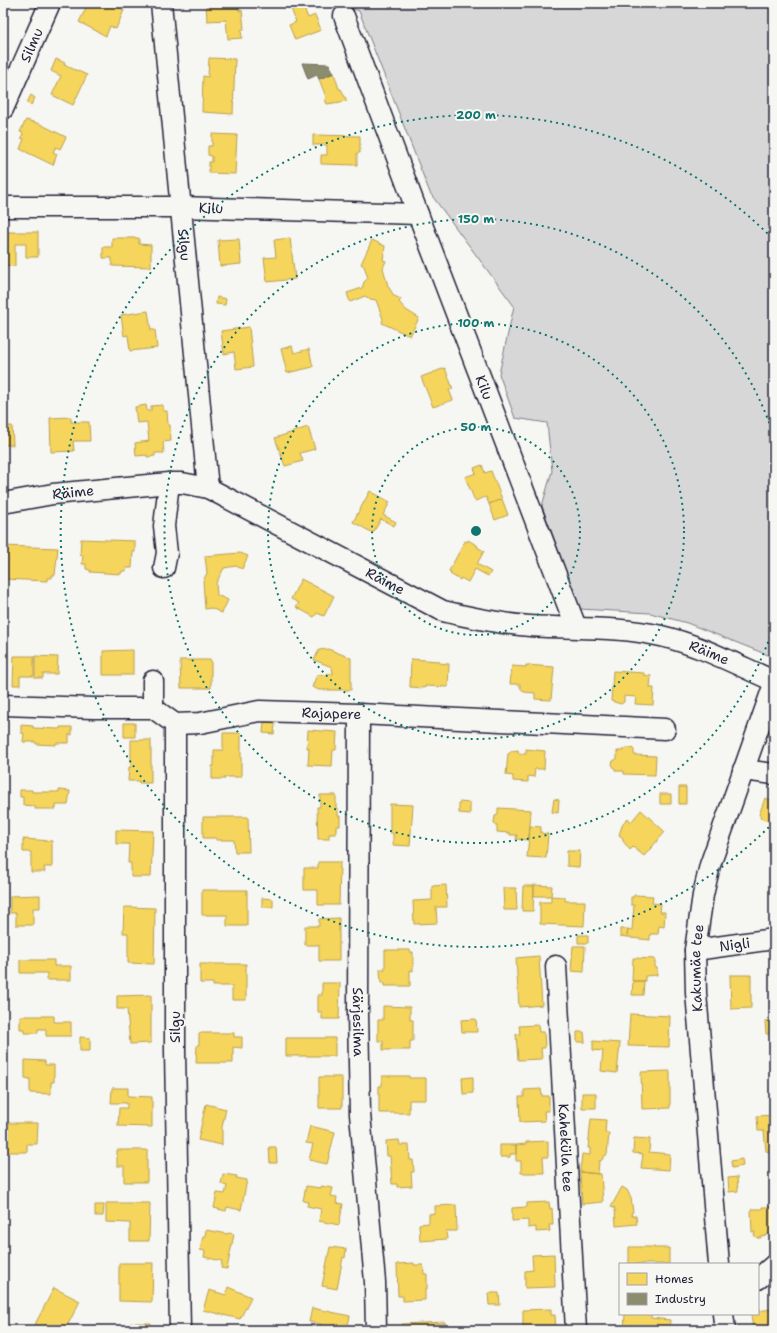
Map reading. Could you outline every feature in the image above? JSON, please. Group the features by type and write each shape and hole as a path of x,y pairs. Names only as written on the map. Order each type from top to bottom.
{"street":[{"name":"Silmu","path":"3,110 50,3"},
{"name":"Silgu","path":"161,3 208,488"},
{"name":"Kilu","path":"344,16 576,627"},
{"name":"Kilu","path":"3,207 180,207 418,214"},
{"name":"Räime","path":"3,503 53,494 182,483 208,488 443,611 476,618 530,626 576,627 634,631 661,636 687,643 774,682"},
{"path":"164,568 167,553 164,526 169,484"},
{"path":"153,681 153,708"},
{"name":"Kakumäe tee","path":"719,1263 696,993 695,950 702,901 710,865 774,682"},
{"path":"3,705 153,708 175,724"},
{"name":"Rajapere","path":"175,724 200,723 259,711 360,714 666,729"},
{"name":"Särjesilma","path":"360,714 358,1013 360,1114 375,1282 376,1330"},
{"name":"Silgu","path":"175,724 175,1051 180,1330"},
{"path":"743,770 774,774"},
{"name":"Nigli","path":"695,950 774,939"},
{"name":"Kaheküla tee","path":"556,966 576,1330"},
{"path":"759,1277 774,1265"},
{"path":"724,1315 725,1330"}],"shaded area":[{"path":"338,3 774,3 773,657 687,623 650,613 580,609 542,506 552,471 547,423 515,418 499,374 514,306 430,193 359,11"}],"building: Homes":[{"path":"82,3 108,3 124,10 116,29 110,26 106,36 79,22 86,8 81,6"},
{"path":"206,3 238,3 239,11 242,10 244,29 241,30 242,38 228,39 226,20 207,21"},
{"path":"289,3 302,3 308,18 315,15 321,30 295,40 289,25 296,22"},
{"path":"3,25 8,31 3,36"},
{"path":"209,58 235,59 233,114 202,112 203,76 208,77"},
{"path":"56,59 65,63 64,65 87,75 73,105 52,95 61,76 51,71"},
{"path":"334,73 339,89 341,89 347,101 327,104 319,79"},
{"path":"31,95 35,98 31,105 27,103"},
{"path":"26,120 40,124 66,137 60,149 56,147 53,152 57,154 53,165 20,149 24,139 21,138 23,133 20,132"},
{"path":"212,134 237,135 235,174 209,173 209,162 212,162 212,156 208,155 208,146 212,146"},
{"path":"313,135 360,136 360,153 357,153 357,165 321,164 321,155 327,155 327,145 313,145"},
{"path":"3,232 38,232 38,257 26,257 26,244 15,244 15,266 3,265"},
{"path":"112,238 139,238 139,244 151,245 151,267 112,266 112,258 103,258 103,247 112,247"},
{"path":"290,238 295,279 267,282 264,258 276,257 274,240"},
{"path":"239,239 241,264 220,266 218,240"},
{"path":"372,240 385,246 383,260 386,261 383,268 388,286 394,296 401,299 399,302 406,310 419,318 410,336 382,323 383,319 376,300 365,296 350,302 347,293 362,288 364,282 368,278 364,266 361,264"},
{"path":"217,297 226,299 225,305 216,304"},
{"path":"148,311 151,330 155,330 157,348 130,351 128,335 124,336 121,315"},
{"path":"249,327 253,367 236,369 234,352 224,354 221,331"},
{"path":"292,346 294,353 309,349 313,367 287,373 281,349"},
{"path":"445,368 453,389 449,390 453,400 433,407 421,377"},
{"path":"146,405 147,411 151,411 151,406 163,405 163,411 167,411 171,441 163,442 164,453 155,453 155,456 147,457 147,455 136,456 135,443 149,441 147,422 137,423 135,407"},
{"path":"71,417 71,422 89,422 90,441 73,441 74,451 51,452 50,418"},
{"path":"3,426 12,426 13,445 3,445"},
{"path":"308,427 315,449 300,453 303,461 285,466 275,438"},
{"path":"482,465 485,473 491,471 502,499 489,504 486,497 475,501 465,477 476,473 474,468"},
{"path":"370,491 390,502 383,515 396,522 394,526 381,519 373,533 353,522"},
{"path":"502,499 508,515 495,520 489,504"},
{"path":"81,539 135,541 135,552 133,552 132,568 126,568 126,571 122,571 121,574 90,572 90,570 86,569 86,564 82,564 83,555 80,555"},
{"path":"468,540 484,551 477,564 491,572 488,576 475,569 468,582 461,578 460,580 450,574 451,572 449,571 465,541 467,542"},
{"path":"3,546 58,548 55,575 52,575 52,578 47,578 47,581 3,579"},
{"path":"240,553 248,556 242,569 236,566 224,568 216,583 217,595 228,600 222,613 211,608 205,609 203,581 207,573 205,556"},
{"path":"301,579 334,596 324,616 317,613 314,617 296,607 299,603 291,599"},
{"path":"328,649 351,658 351,690 319,690 312,687 317,675 333,674 332,667 314,660 319,650"},
{"path":"133,650 133,675 103,675 103,651"},
{"path":"14,656 34,656 34,676 20,676 20,685 13,685"},
{"path":"35,656 58,657 57,674 43,674 43,678 35,678"},
{"path":"411,659 439,661 439,663 449,664 448,687 410,687"},
{"path":"180,660 211,660 211,688 181,688"},
{"path":"526,665 554,667 551,700 535,699 535,693 524,692 520,687 520,684 510,684 512,666 526,667"},
{"path":"613,671 644,673 644,675 651,676 650,688 654,688 653,705 635,704 636,697 624,696 624,702 621,704 611,701"},
{"path":"264,722 275,723 274,734 263,733"},
{"path":"124,723 135,723 135,737 124,737"},
{"path":"21,725 33,726 33,728 60,729 60,727 72,727 72,735 69,734 69,743 56,743 56,745 23,742 24,733 21,733"},
{"path":"308,730 337,732 336,750 333,750 332,766 308,765"},
{"path":"223,733 241,733 241,777 212,779 214,750 223,750"},
{"path":"131,740 151,740 151,783 128,781 129,767 131,767"},
{"path":"632,748 634,750 634,755 656,756 655,775 624,774 624,771 616,771 612,764 613,761 617,759 617,751 623,751 623,749"},
{"path":"526,749 545,751 544,769 535,769 534,777 528,776 528,782 513,781 513,776 506,775 508,754 512,751 518,750 519,754 526,754"},
{"path":"679,787 686,787 686,804 679,804"},
{"path":"20,790 32,790 32,792 59,792 59,790 70,791 68,805 56,805 56,809 35,809 35,806 23,805 23,797 20,797"},
{"path":"660,794 671,794 671,804 660,804"},
{"path":"320,795 336,795 336,808 338,808 338,816 340,816 340,826 336,826 336,834 329,834 329,839 318,839 317,807 320,807"},
{"path":"765,798 774,801 774,826 770,825 771,822 760,818 761,816 759,815"},
{"path":"554,799 559,800 558,813 552,812"},
{"path":"459,802 470,803 470,814 459,813"},
{"path":"390,804 413,805 410,846 393,845 393,833 390,833"},
{"path":"498,808 531,810 529,840 516,839 517,835 510,835 510,833 497,832 497,825 494,823 495,816 498,815"},
{"path":"641,810 665,832 644,856 633,847 630,850 623,841 623,838 619,835 623,823 628,818 631,822"},
{"path":"203,817 248,817 249,852 235,852 234,840 203,838"},
{"path":"530,826 541,827 541,833 548,834 546,858 527,857"},
{"path":"116,830 153,831 151,877 131,877 131,863 128,863 129,844 116,844"},
{"path":"23,839 52,841 52,867 44,867 45,872 31,872 31,852 23,852"},
{"path":"567,851 580,851 579,867 567,866"},
{"path":"318,862 340,862 339,905 318,905 318,890 304,890 304,868 318,868"},
{"path":"446,885 447,907 436,907 437,923 414,924 413,901 432,900 432,886"},
{"path":"534,885 552,886 551,896 534,896"},
{"path":"523,886 534,886 533,911 522,911"},
{"path":"503,888 516,888 517,910 504,910"},
{"path":"202,890 247,890 247,926 227,926 227,915 202,915"},
{"path":"40,895 40,908 33,908 33,925 16,925 16,913 10,913 10,896"},
{"path":"634,895 653,896 652,903 661,904 660,912 665,912 664,927 659,926 658,934 650,934 650,940 627,937 628,929 632,930 634,905 631,905 631,897 634,897"},
{"path":"551,896 565,897 565,901 585,901 584,926 540,924 540,902 551,902"},
{"path":"262,898 273,899 273,907 262,907"},
{"path":"124,907 155,908 154,964 128,963 128,933 123,933"},
{"path":"339,918 339,961 319,961 319,945 305,945 305,926 319,926 319,919"},
{"path":"620,929 628,929 627,937 620,936"},
{"path":"578,935 588,935 588,943 578,943"},
{"path":"573,946 585,946 584,972 571,971"},
{"path":"385,950 410,950 410,952 413,952 413,971 410,970 410,986 384,986 384,983 381,983 380,969 385,969"},
{"path":"539,956 542,1005 519,1007 516,958"},
{"path":"633,958 655,959 657,975 645,976 645,981 632,981"},
{"path":"20,960 54,960 54,966 71,966 71,980 47,980 47,973 20,973"},
{"path":"200,964 246,964 246,1000 232,1000 232,986 213,986 213,983 200,983"},
{"path":"730,975 751,975 751,1008 731,1009"},
{"path":"633,981 644,981 643,995 632,995"},
{"path":"322,983 340,983 339,1019 322,1019 322,1012 318,1012 318,995 322,995"},
{"path":"151,995 151,1043 130,1044 127,1009 117,1009 117,996"},
{"path":"383,1006 410,1007 410,1020 413,1020 413,1041 410,1041 410,1050 383,1050 383,1041 378,1041 378,1020 383,1020"},
{"path":"630,1014 670,1016 669,1047 628,1046"},
{"path":"20,1016 54,1016 54,1022 71,1022 71,1036 46,1036 46,1029 38,1029 38,1033 24,1033 24,1029 20,1029"},
{"path":"476,1019 477,1032 462,1032 461,1020"},
{"path":"774,1020 774,1034 766,1034 765,1021"},
{"path":"538,1025 539,1032 544,1032 545,1048 541,1048 542,1059 518,1060 516,1034 520,1034 519,1026"},
{"path":"577,1032 584,1032 585,1042 577,1042"},
{"path":"199,1033 234,1033 234,1037 242,1037 242,1048 233,1047 233,1063 196,1063"},
{"path":"80,1037 90,1038 90,1051 80,1051"},
{"path":"286,1038 335,1038 335,1056 286,1056"},
{"path":"593,1041 620,1043 617,1073 601,1071 603,1051 593,1050"},
{"path":"25,1060 45,1061 45,1065 54,1065 54,1082 51,1082 51,1094 30,1093 30,1079 25,1078"},
{"path":"670,1071 670,1108 642,1109 641,1072"},
{"path":"382,1076 409,1076 409,1078 426,1078 426,1100 409,1100 409,1113 379,1113 379,1086 382,1086"},
{"path":"319,1077 342,1077 342,1108 319,1108"},
{"path":"473,1077 473,1093 463,1094 462,1078"},
{"path":"112,1088 128,1088 128,1096 152,1097 152,1127 118,1126 119,1108 127,1108 127,1103 111,1103"},
{"path":"541,1089 542,1096 549,1096 549,1111 544,1111 545,1121 520,1122 519,1097 524,1097 524,1090"},
{"path":"582,1093 596,1093 596,1108 582,1108"},
{"path":"206,1104 226,1109 222,1127 222,1145 198,1140"},
{"path":"774,1115 774,1152 772,1153 766,1151 764,1131 758,1131 757,1116"},
{"path":"591,1119 606,1120 605,1133 609,1133 607,1155 599,1161 598,1174 580,1172 582,1154 590,1155 590,1148 588,1148"},
{"path":"7,1123 38,1123 37,1144 27,1144 27,1152 7,1152"},
{"path":"310,1126 335,1132 327,1164 309,1160 313,1144 306,1143"},
{"path":"634,1138 650,1139 649,1152 670,1154 669,1170 641,1168 643,1154 633,1153"},
{"path":"399,1140 400,1145 409,1145 410,1160 413,1160 414,1172 411,1172 412,1186 397,1187 397,1184 392,1184 390,1156 387,1156 386,1141"},
{"path":"548,1141 548,1157 543,1157 544,1173 521,1173 521,1161 516,1161 516,1145 526,1144 526,1142"},
{"path":"500,1145 516,1145 516,1154 510,1154 510,1157 500,1157"},
{"path":"269,1147 276,1147 277,1163 270,1163"},
{"path":"117,1150 147,1150 147,1182 124,1182 124,1166 117,1166"},
{"path":"742,1159 743,1166 732,1168 731,1161"},
{"path":"580,1172 601,1174 603,1202 582,1204"},
{"path":"223,1174 237,1176 236,1178 247,1180 241,1210 227,1207 226,1211 214,1208 217,1193 225,1194 227,1186 221,1184"},
{"path":"737,1177 738,1191 729,1192 728,1178"},
{"path":"306,1186 333,1188 331,1196 337,1197 336,1203 343,1204 339,1225 319,1221 321,1209 307,1206 308,1202 303,1201"},
{"path":"622,1187 627,1190 631,1198 633,1212 631,1213 632,1216 636,1216 637,1224 616,1226 615,1208 611,1207"},
{"path":"549,1202 550,1209 552,1208 553,1225 549,1225 550,1231 536,1232 536,1227 528,1228 528,1220 512,1221 512,1208 527,1207 527,1203"},
{"path":"106,1203 150,1203 149,1241 130,1241 130,1223 106,1222"},
{"path":"95,1205 104,1205 103,1216 95,1216"},
{"path":"456,1205 457,1231 446,1231 447,1239 420,1241 419,1224 429,1223 429,1214 435,1213 435,1206"},
{"path":"762,1207 771,1207 771,1209 774,1209 774,1237 769,1233 764,1237 757,1238 754,1235 755,1232 752,1232 751,1209 762,1209"},
{"path":"206,1230 234,1234 227,1269 221,1268 222,1261 204,1257 205,1251 200,1250"},
{"path":"330,1247 346,1249 337,1289 322,1286"},
{"path":"629,1247 669,1248 669,1263 629,1263"},
{"path":"554,1254 555,1287 525,1288 525,1271 533,1270 532,1255"},
{"path":"119,1263 153,1263 152,1302 119,1301"},
{"path":"414,1263 414,1265 423,1265 424,1274 427,1274 425,1300 403,1301 403,1296 398,1296 397,1264"},
{"path":"228,1287 251,1297 240,1319 203,1310 209,1290 226,1295"},
{"path":"54,1288 80,1301 65,1330 32,1330"},
{"path":"488,1293 499,1293 500,1305 489,1305"},
{"path":"772,1303 774,1303 774,1330 753,1330 751,1315 759,1315 759,1311 772,1309"},
{"path":"312,1308 350,1316 347,1330 319,1330 321,1324 309,1322"},
{"path":"551,1309 551,1315 555,1315 556,1330 523,1330 523,1310"},
{"path":"625,1315 651,1315 651,1318 670,1320 669,1330 624,1330"},
{"path":"445,1322 445,1330 402,1330 402,1324"},
{"path":"131,1323 151,1323 150,1330 131,1330"}],"building: Industry":[{"path":"302,63 329,64 334,73 319,79 317,75 308,79"}]}
